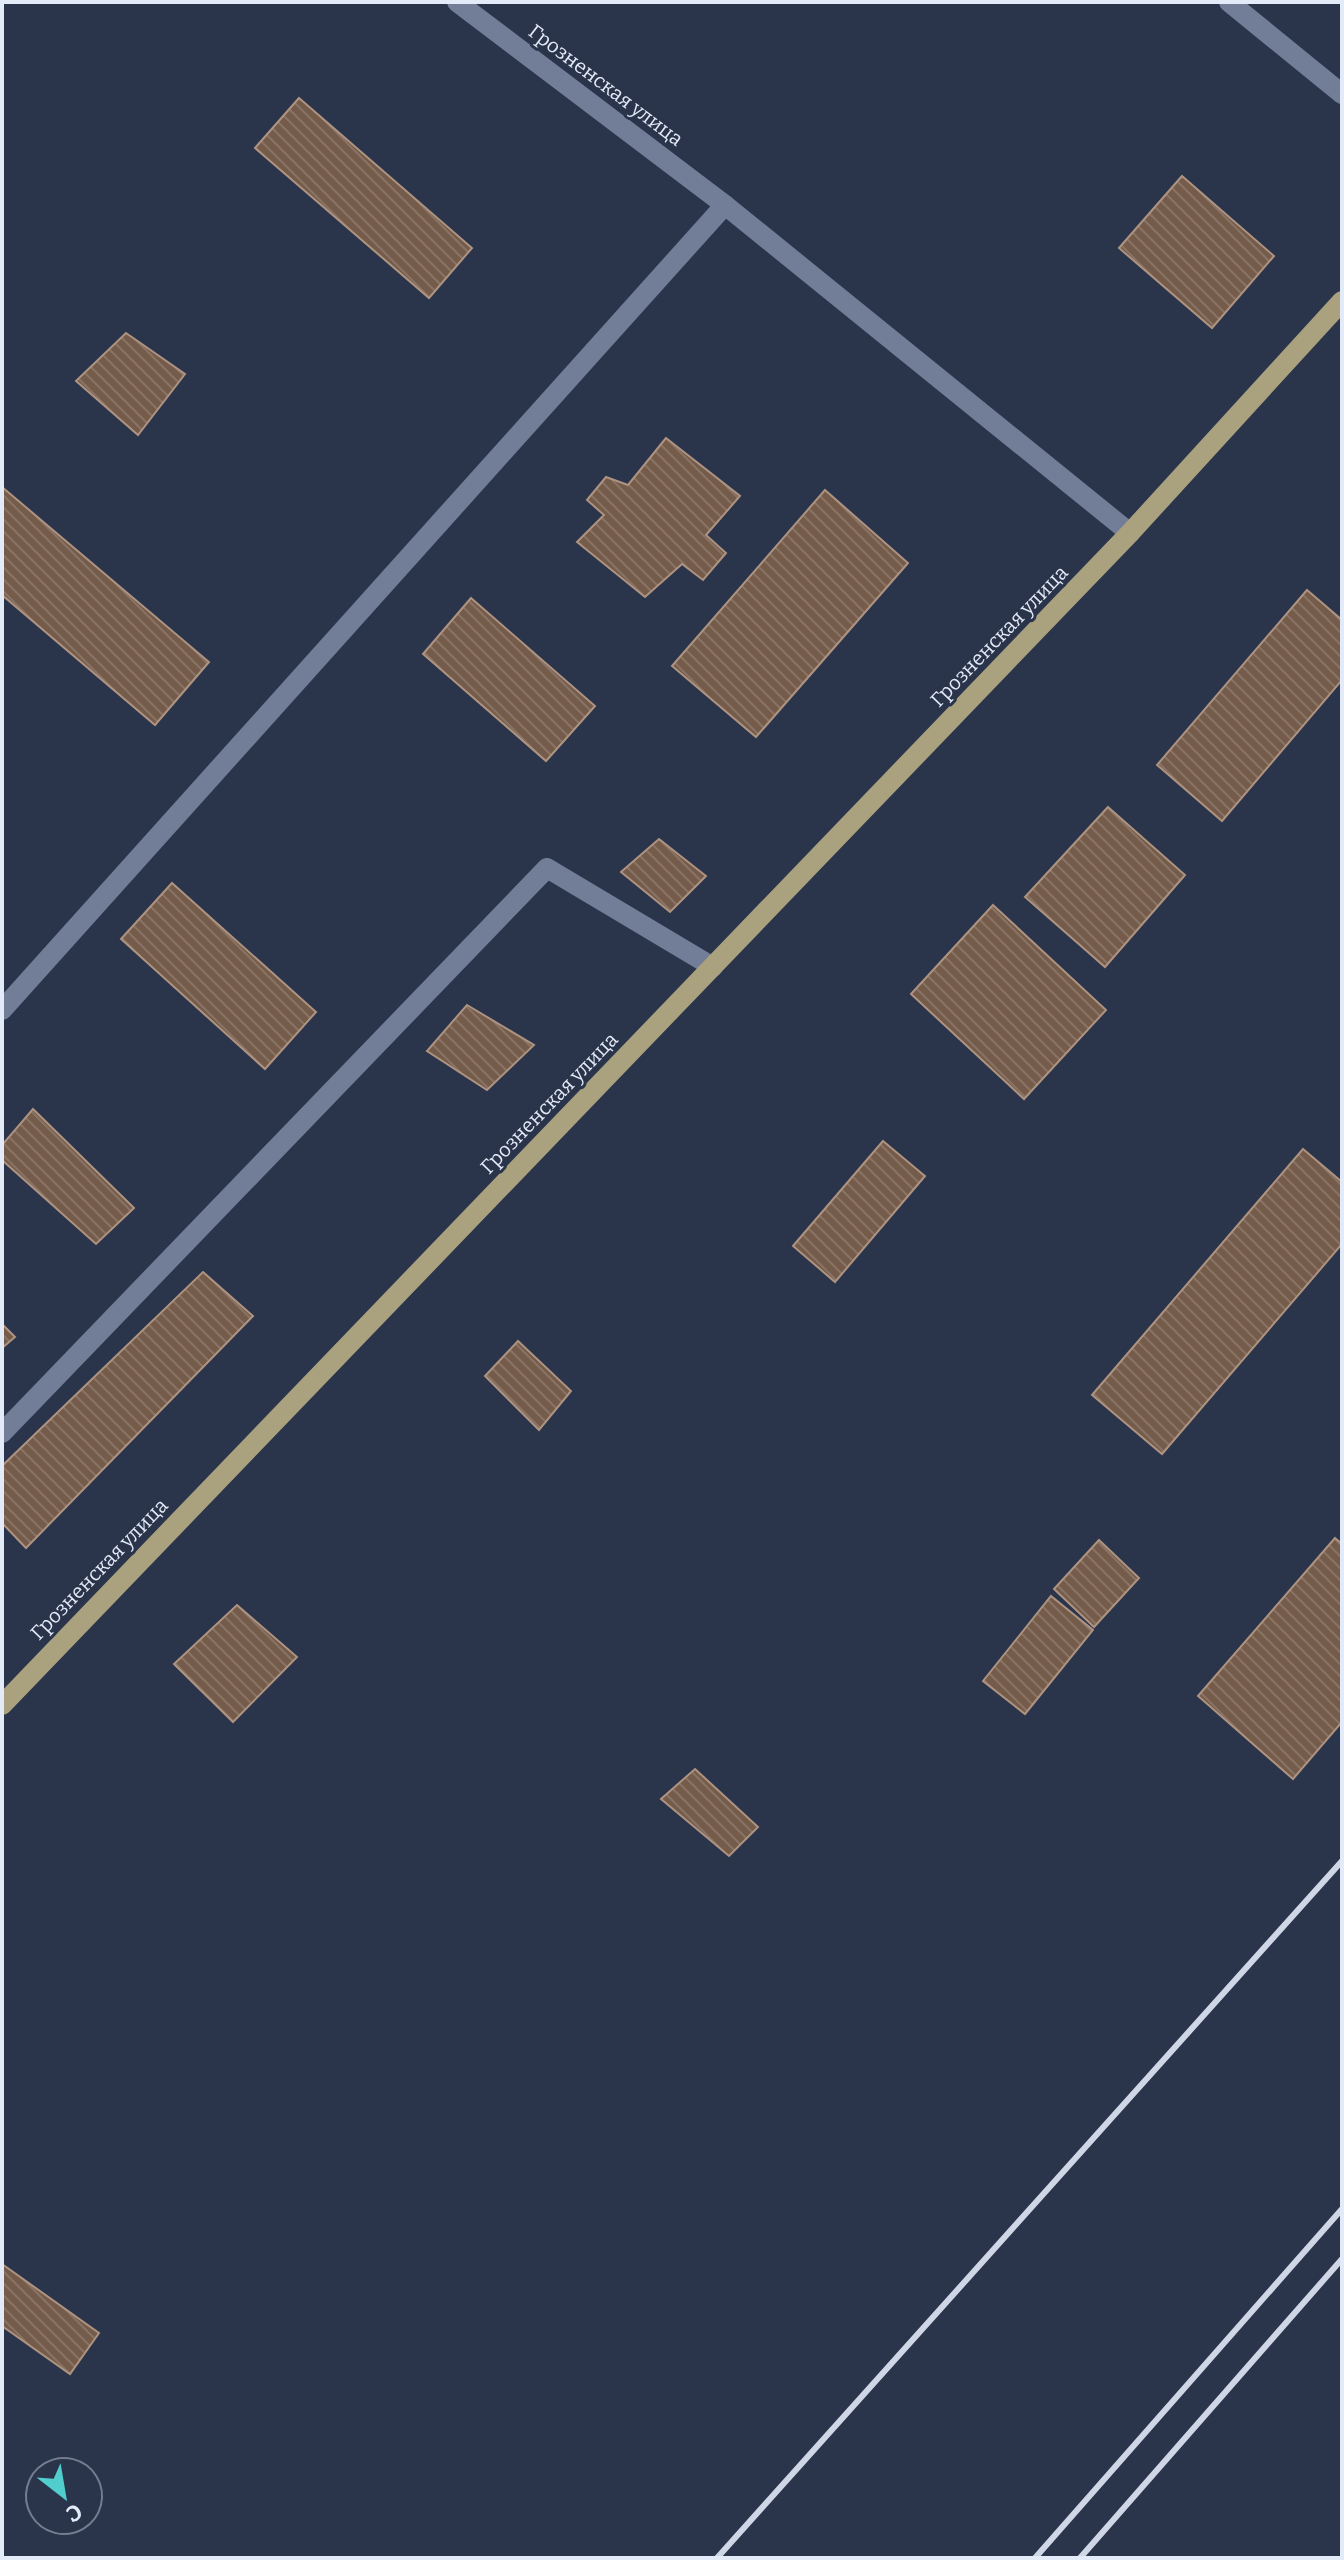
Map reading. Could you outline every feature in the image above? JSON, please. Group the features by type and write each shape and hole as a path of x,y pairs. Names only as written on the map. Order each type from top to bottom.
{"main road":[{"name":"Грозненская улица","path":"2,1705 1130,533 1342,301"}],"street":[{"name":"Грозненская улица","path":"457,2 725,205 1130,533"},
{"path":"1229,2 1342,94"},
{"path":"2,1010 725,205"},
{"path":"2,1433 547,868 713,967"}],"building":[{"path":"299,98 472,248 429,298 255,148"},
{"path":"1182,176 1274,256 1212,328 1119,248"},
{"path":"126,333 185,374 138,435 76,381"},
{"path":"666,438 740,496 706,535 726,553 703,580 682,564 645,597 577,542 604,515 587,500 606,477 628,485"},
{"path":"2,487 209,662 155,725 2,595"},
{"path":"825,490 908,563 756,737 672,666"},
{"path":"1307,590 1342,620 1342,680 1222,821 1157,765"},
{"path":"471,598 595,706 546,761 423,654"},
{"path":"1108,807 1185,875 1105,967 1025,897"},
{"path":"659,839 706,876 670,912 621,872"},
{"path":"172,883 316,1012 265,1069 121,939"},
{"path":"993,905 1106,1010 1024,1099 911,994"},
{"path":"467,1005 534,1045 487,1090 427,1051"},
{"path":"33,1109 134,1208 96,1244 2,1160 2,1145"},
{"path":"883,1141 925,1176 835,1282 793,1246"},
{"path":"1303,1149 1342,1182 1342,1244 1162,1454 1092,1395"},
{"path":"203,1272 253,1316 26,1548 2,1523 2,1466"},
{"path":"2,1324 15,1337 2,1348"},
{"path":"518,1341 571,1391 539,1430 485,1376"},
{"path":"1335,1538 1342,1544 1342,1722 1293,1779 1198,1696"},
{"path":"1099,1540 1139,1578 1094,1627 1054,1589"},
{"path":"1051,1596 1093,1630 1025,1714 983,1681"},
{"path":"237,1605 297,1657 233,1722 174,1664"},
{"path":"695,1769 758,1827 729,1856 661,1799"},
{"path":"2,2264 99,2333 70,2374 2,2326"}],"railway":[{"path":"717,2558 1342,1861"},
{"path":"1035,2558 1342,2209"},
{"path":"1080,2558 1342,2259"}]}
